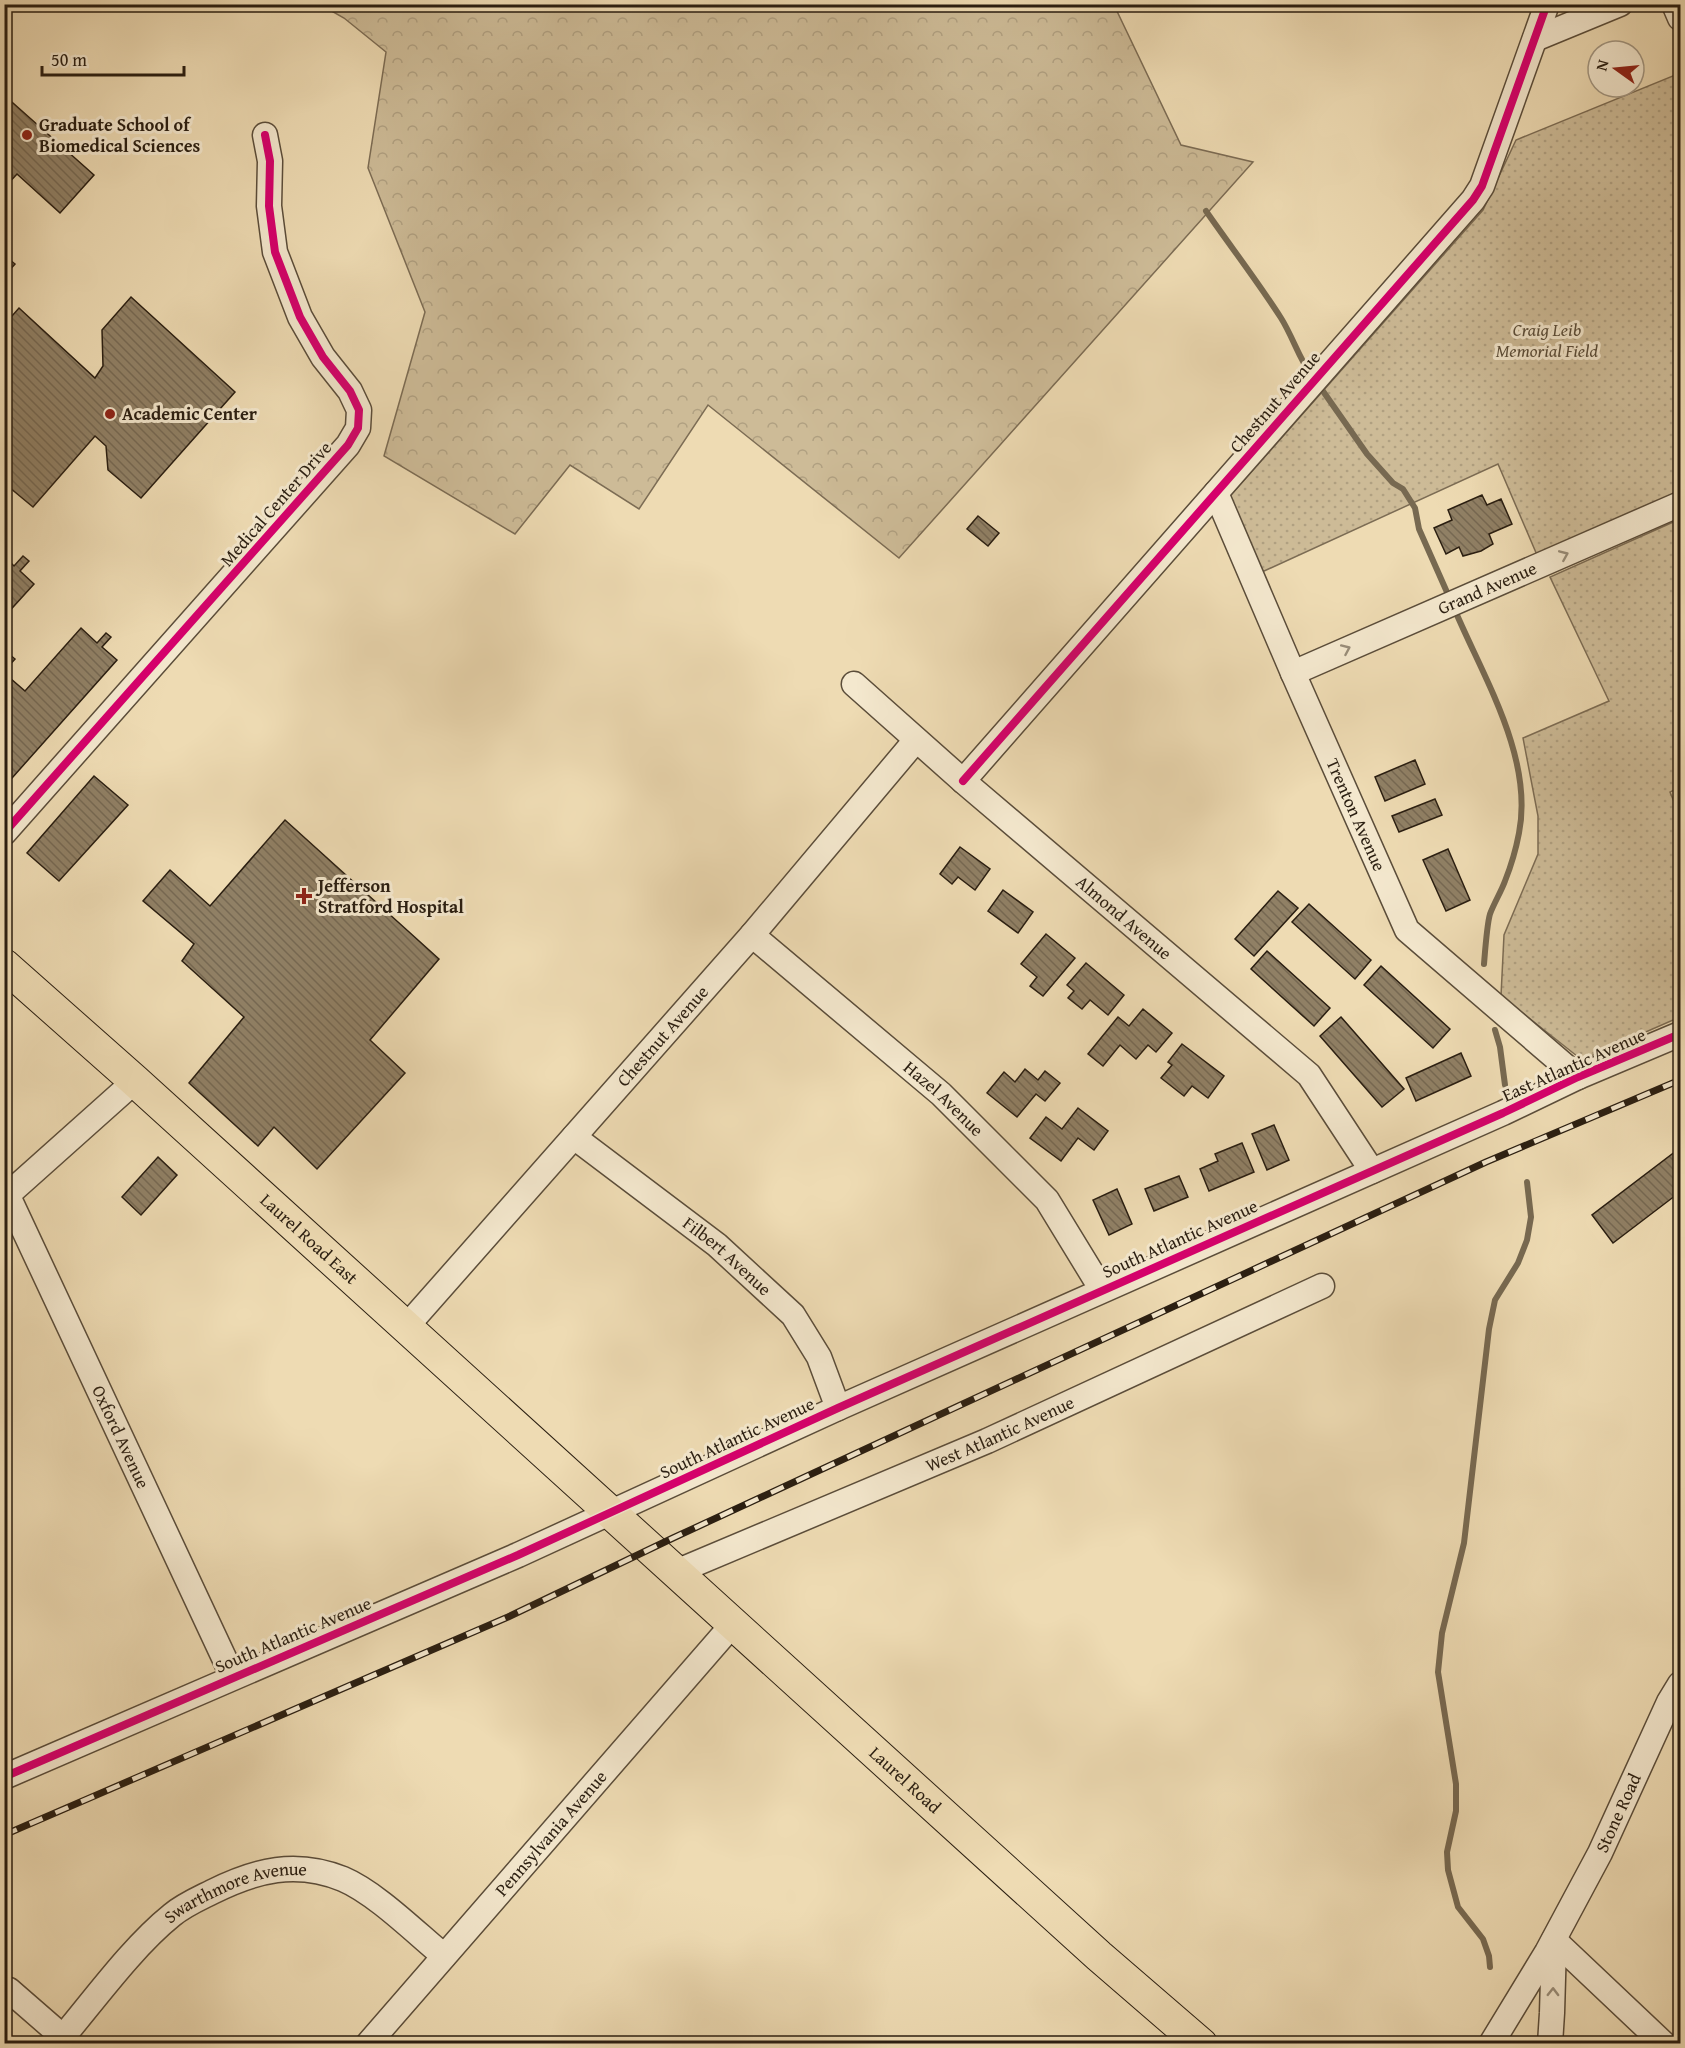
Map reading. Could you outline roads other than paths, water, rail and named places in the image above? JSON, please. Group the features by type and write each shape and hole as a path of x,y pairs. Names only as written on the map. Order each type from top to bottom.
{"main road":[{"name":"Laurel Road East","path":"4,965 611,1513"},
{"name":"Laurel Road","path":"611,1513 1090,1948 1201,2043"}],"street":[{"name":"Chestnut Avenue","path":"963,781 1473,200 1482,186 1548,4"},
{"path":"1535,39 1620,4"},
{"path":"1674,4 1680,18"},
{"name":"Medical Center Drive","path":"4,833 348,445 358,428 359,410 350,390 323,357 300,317 275,252 269,206 270,161 266,135"},
{"name":"Trenton Avenue","path":"1216,493 1407,930 1578,1077"},
{"name":"Grand Avenue","path":"1293,673 1680,504"},
{"name":"Almond Avenue","path":"854,684 963,781 1309,1075 1372,1171"},
{"name":"Chestnut Avenue","path":"406,1327 752,935 916,740"},
{"name":"Hazel Avenue","path":"752,935 941,1094 1047,1200 1102,1290"},
{"name":"East Atlantic Avenue","path":"1480,1123 1578,1077 1680,1035"},
{"path":"6,1197 135,1081"},
{"name":"South Atlantic Avenue","path":"4,1777 518,1555 838,1408 1480,1123"},
{"name":"Filbert Avenue","path":"574,1137 717,1245 793,1315 819,1357 838,1408"},
{"name":"Oxford Avenue","path":"6,1197 233,1677"},
{"name":"West Atlantic Avenue","path":"676,1572 987,1441 1322,1286"},
{"name":"Pennsylvania Avenue","path":"368,2043 733,1624"},
{"name":"Stone Road","path":"1491,2043 1554,1940 1600,1853 1669,1702 1680,1684"},
{"name":"Swarthmore Avenue","path":"60,2040 136,1951 174,1914 218,1889 264,1872 296,1868 344,1880 374,1898 444,1956"},
{"path":"1554,1940 1664,2043"},
{"name":"Stone Road","path":"1550,2043 1554,1940"},
{"path":"9,1990 60,2040"}],"waterway":[{"path":"1206,211 1281,318 1312,376"},
{"path":"1318,384 1367,454 1393,483 1403,489 1415,508 1419,529 1450,599"},
{"path":"1454,608 1503,717 1519,775 1522,804 1519,833 1513,857 1489,919 1484,964"},
{"path":"1495,1030 1500,1047 1505,1085"},
{"path":"1490,1967 1483,1939 1458,1907 1448,1870 1447,1852 1456,1811 1456,1784 1438,1672 1442,1633 1464,1543 1489,1329 1495,1300 1518,1263 1527,1240 1531,1217 1527,1182"}],"railway":[{"path":"4,1835 508,1617 673,1538 1486,1162 1680,1080"}],"place":[{"name":"Graduate School of Biomedical Sciences","path":"27,135"},
{"name":"Academic Center","path":"110,414"},
{"name":"Jefferson Stratford Hospital","path":"304,896"}],"park label":[{"name":"Craig Leib Memorial Field","path":"1547,340"}]}
